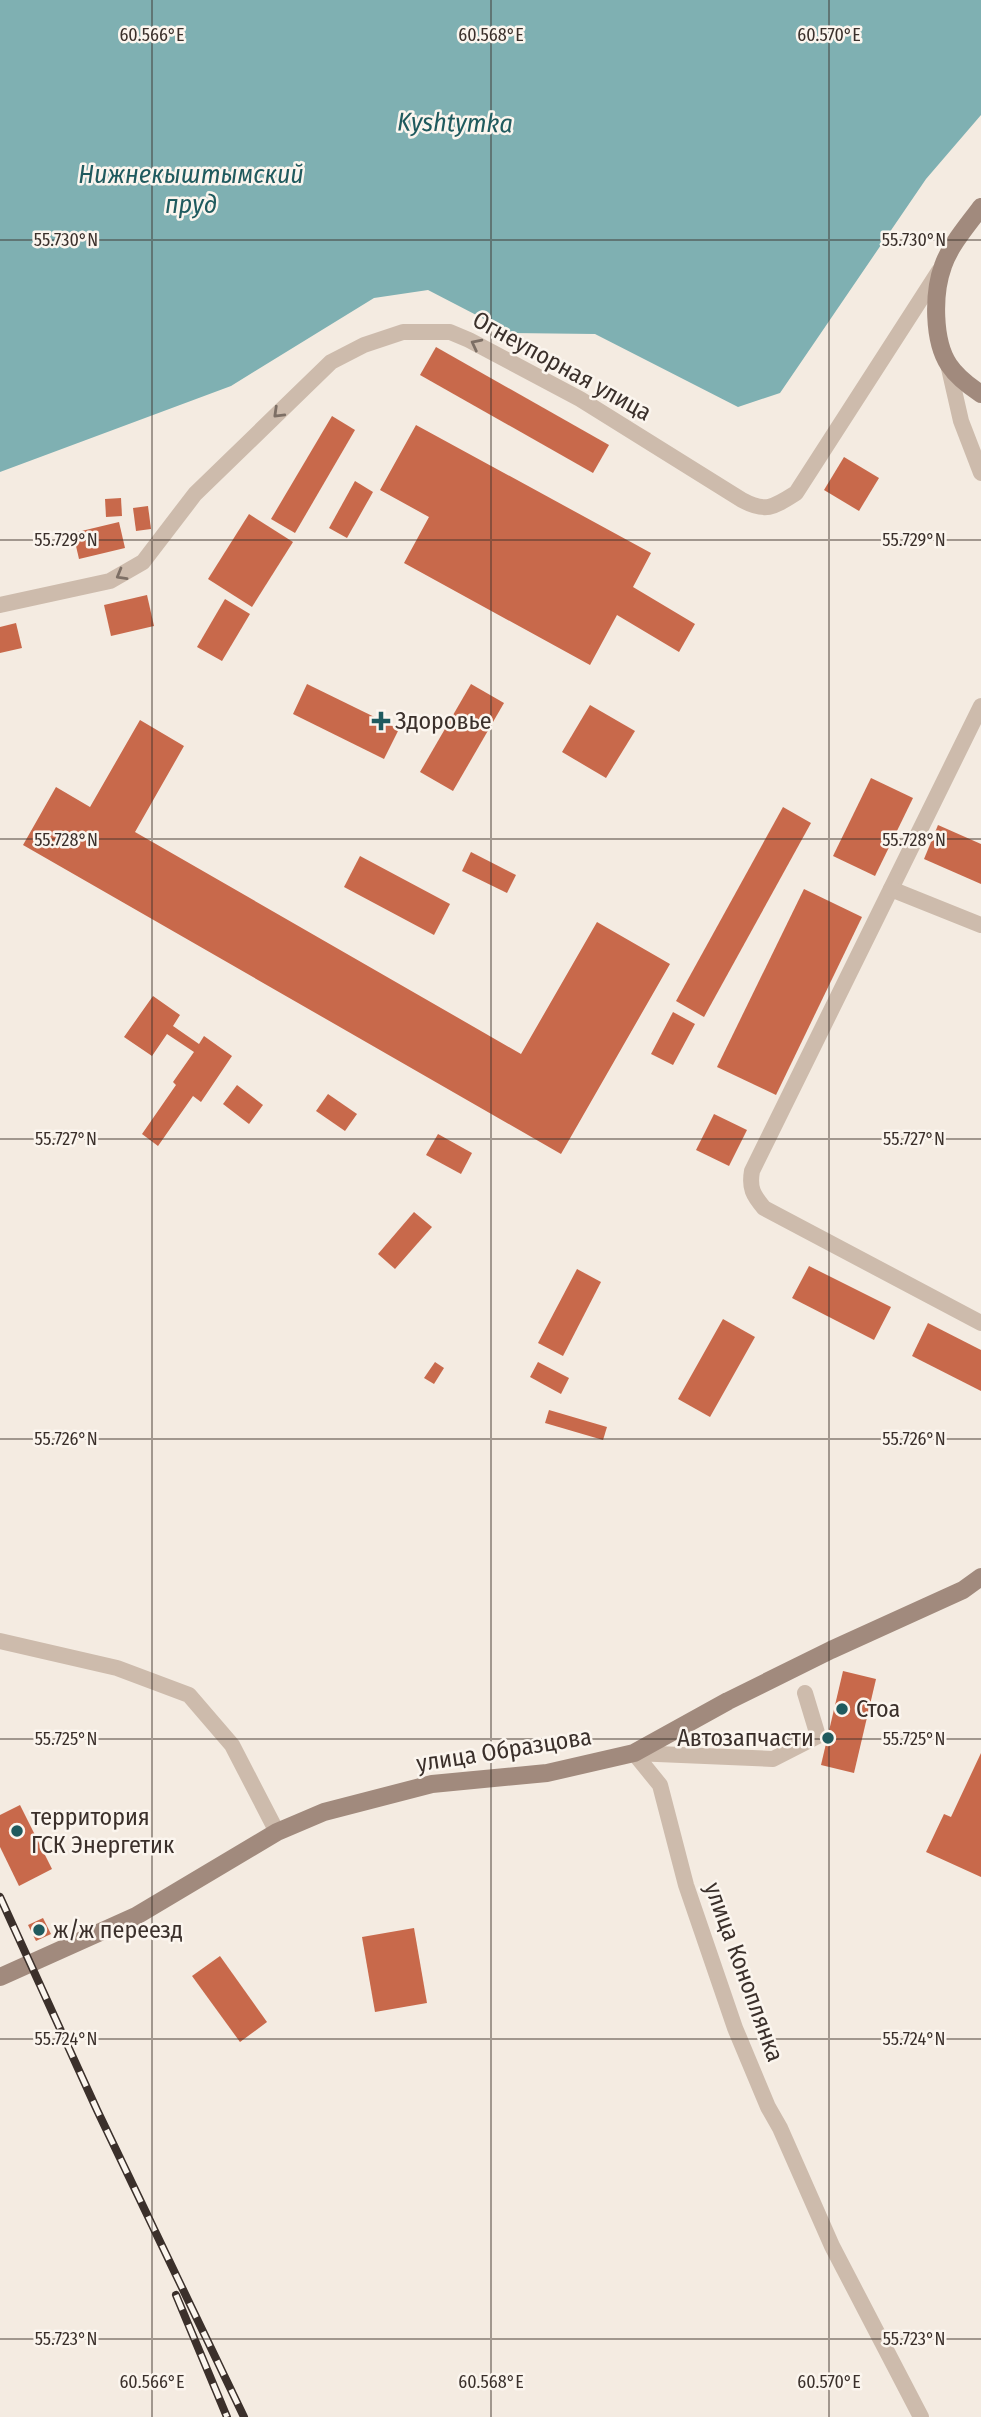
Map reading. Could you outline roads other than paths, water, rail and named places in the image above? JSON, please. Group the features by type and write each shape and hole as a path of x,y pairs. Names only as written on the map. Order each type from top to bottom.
{"main road":[{"name":"Огнеупорная улица","path":"943,266 981,207"},
{"path":"943,266 936,301 937,336 948,364 960,379 981,394"},
{"name":"улица Образцова","path":"0,1977 136,1916 277,1832 324,1812 432,1784 547,1773 634,1753 740,1695 831,1650 964,1590 981,1577"}],"street":[{"name":"Огнеупорная улица","path":"0,605 110,581 143,562 195,494 331,362 384,337 403,332 450,332 469,340 580,399 742,500 757,508 774,506 796,493 943,266"},
{"path":"948,364 961,421 981,473"},
{"path":"981,706 752,1171 750,1185 754,1196 764,1208 981,1323"},
{"path":"891,889 981,925"},
{"path":"0,1641 117,1668 189,1695 232,1745 277,1832"},
{"path":"634,1753 773,1759 818,1736 805,1693"},
{"name":"улица Коноплянка","path":"634,1753 660,1784 691,1898 735,2028 768,2106 832,2246 921,2417"}],"water":[{"name":"Нижнекыштымский пруд","path":"0,0 981,0 981,115 926,179 780,393 738,407 595,334 511,333 428,290 374,298 231,386 0,472"}],"railway":[{"path":"0,1897 97,2110 244,2417"},
{"path":"176,2295 227,2417"}],"place":[{"name":"Здоровье","path":"381,721"},
{"name":"Стоа","path":"842,1709"},
{"name":"Автозапчасти","path":"828,1738"},
{"name":"территория ГСК Энергетик","path":"17,1831"},
{"name":"ж/ж переезд","path":"39,1930"}],"water label":[{"name":"Kyshtymka","path":"455,123"}]}
